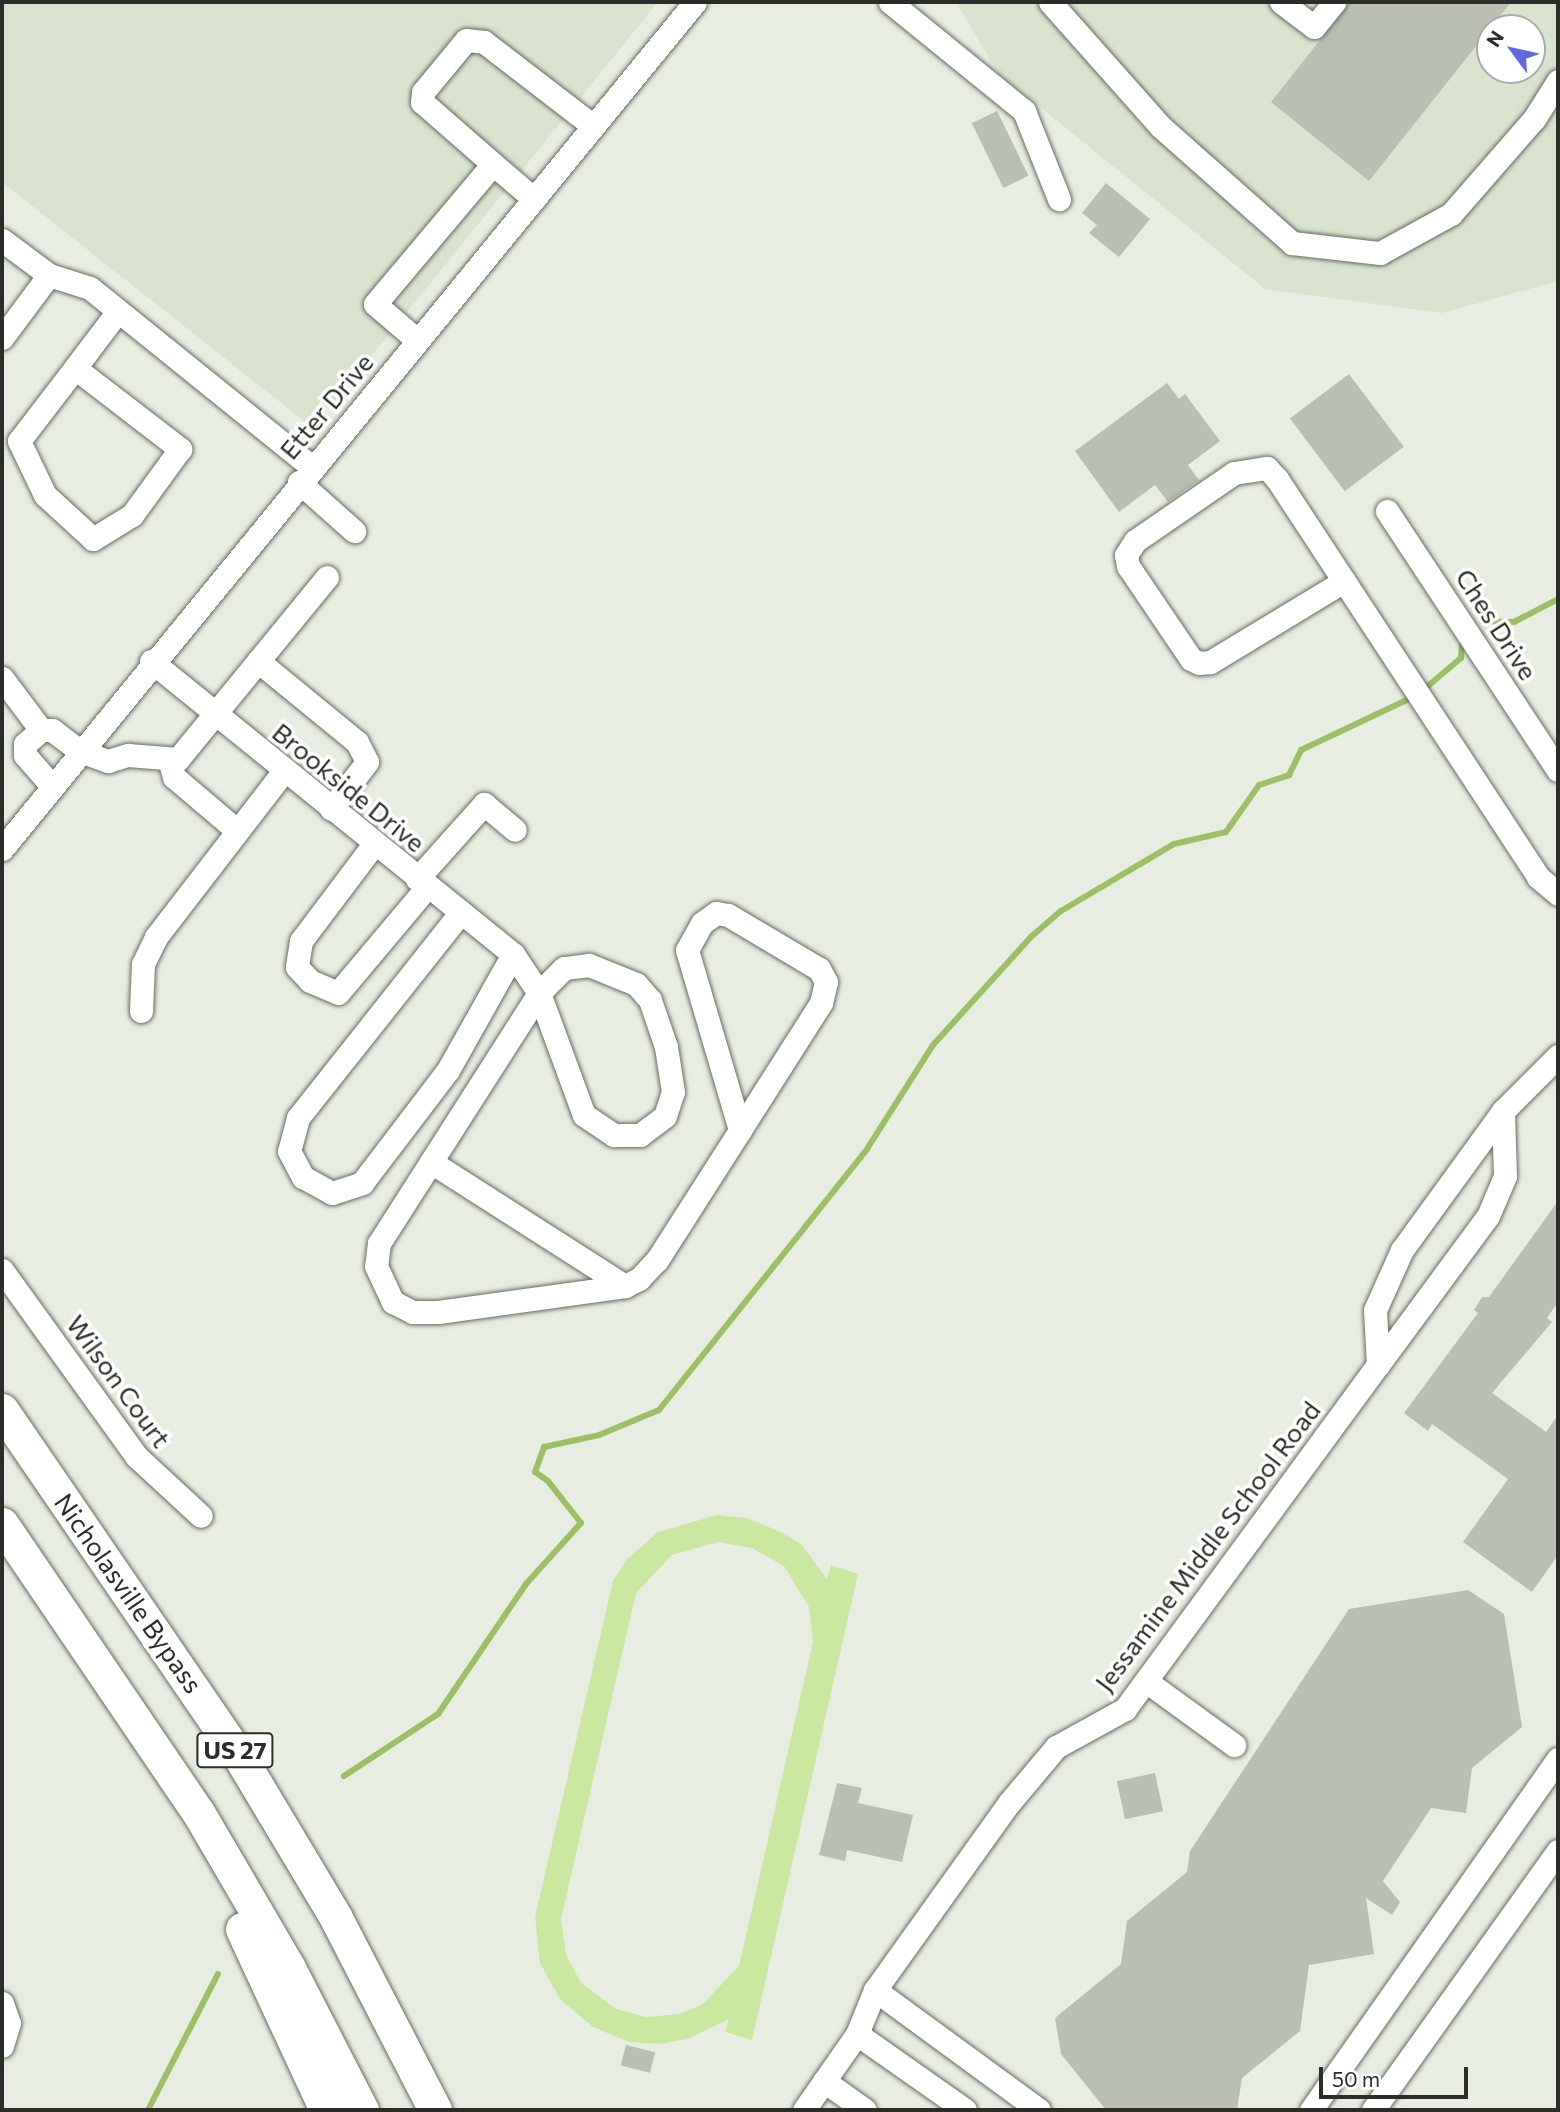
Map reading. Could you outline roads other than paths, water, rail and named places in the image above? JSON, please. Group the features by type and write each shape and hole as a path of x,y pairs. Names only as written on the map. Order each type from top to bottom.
{"highway":[{"name":"Nicholasville Bypass","path":"2,1410 244,1764 336,1918 435,2110"},
{"name":"US 27","path":"2,1524 118,1691 229,1862 362,2110"},
{"path":"118,1691 273,1990 326,2110"}],"street":[{"name":"Etter Drive","path":"2,849 151,661 695,2"},
{"path":"890,2 1024,111 1059,199"},
{"path":"1050,2 1161,127 1293,243 1380,253 1451,214 1534,119 1558,81"},
{"path":"1281,2 1314,27 1334,2"},
{"path":"534,199 422,102 423,92 466,40 484,43 593,126"},
{"path":"417,340 375,304 493,164"},
{"path":"2,240 49,275 90,288 118,311 306,475 354,531"},
{"path":"2,338 49,275"},
{"path":"75,368 180,449 132,515 93,539 45,495 19,441 118,311"},
{"path":"1344,581 1210,662 1199,663 1191,659 1142,587 1126,555 1135,541 1234,473 1267,468 1344,581 1538,877 1558,894"},
{"name":"Ches Drive","path":"1387,511 1558,770"},
{"path":"52,786 25,755 25,744 41,730 52,730 80,751 108,761 128,755 178,759 327,577"},
{"name":"Brookside Drive","path":"151,661 513,954 539,993 584,1115 614,1135 640,1135 666,1116 673,1092 667,1047 650,1000 636,984 589,965 564,968 539,993"},
{"path":"258,661 357,742 367,762 331,809"},
{"path":"2,678 41,730"},
{"path":"169,759 174,777 235,829"},
{"path":"141,1011 143,964 156,937 235,829 284,771"},
{"path":"374,844 301,941 298,967 310,981 338,993 484,804 515,830"},
{"path":"461,912 298,1118 289,1151 303,1177 332,1193 362,1183 448,1070 513,954"},
{"path":"539,993 379,1243 376,1266 393,1302 413,1312 438,1312 625,1286 639,1279 657,1260 740,1130 821,1003 826,982 819,969 728,915 716,913 702,923 687,950 740,1130"},
{"path":"1378,1365 1375,1310 1402,1250 1503,1111 1558,1056"},
{"name":"Jessamine Middle School Road","path":"804,2110 857,2034 875,1990 1009,1803 1056,1748 1125,1709 1488,1216 1505,1176 1503,1111"},
{"path":"431,1162 625,1286"},
{"name":"Wilson Court","path":"2,1269 136,1456 201,1516"},
{"path":"1146,1681 1234,1745"},
{"path":"1311,2110 1558,1759"},
{"path":"1373,2110 1558,1851"},
{"path":"875,1990 1039,2110"},
{"path":"2,2003 9,2023 2,2046"},
{"path":"857,2034 965,2110"},
{"path":"824,2081 865,2110"}],"waterway":[{"path":"1482,621 1514,622 1558,599"},
{"path":"1422,691 1461,658 1462,645"},
{"path":"344,1776 438,1714 526,1584 581,1523 548,1481 535,1472 544,1447 599,1435 659,1410 867,1149 933,1045 1032,936 1061,911 1174,844 1226,832 1259,785 1289,775 1301,750 1413,697"},
{"path":"148,2110 218,1974"}]}
